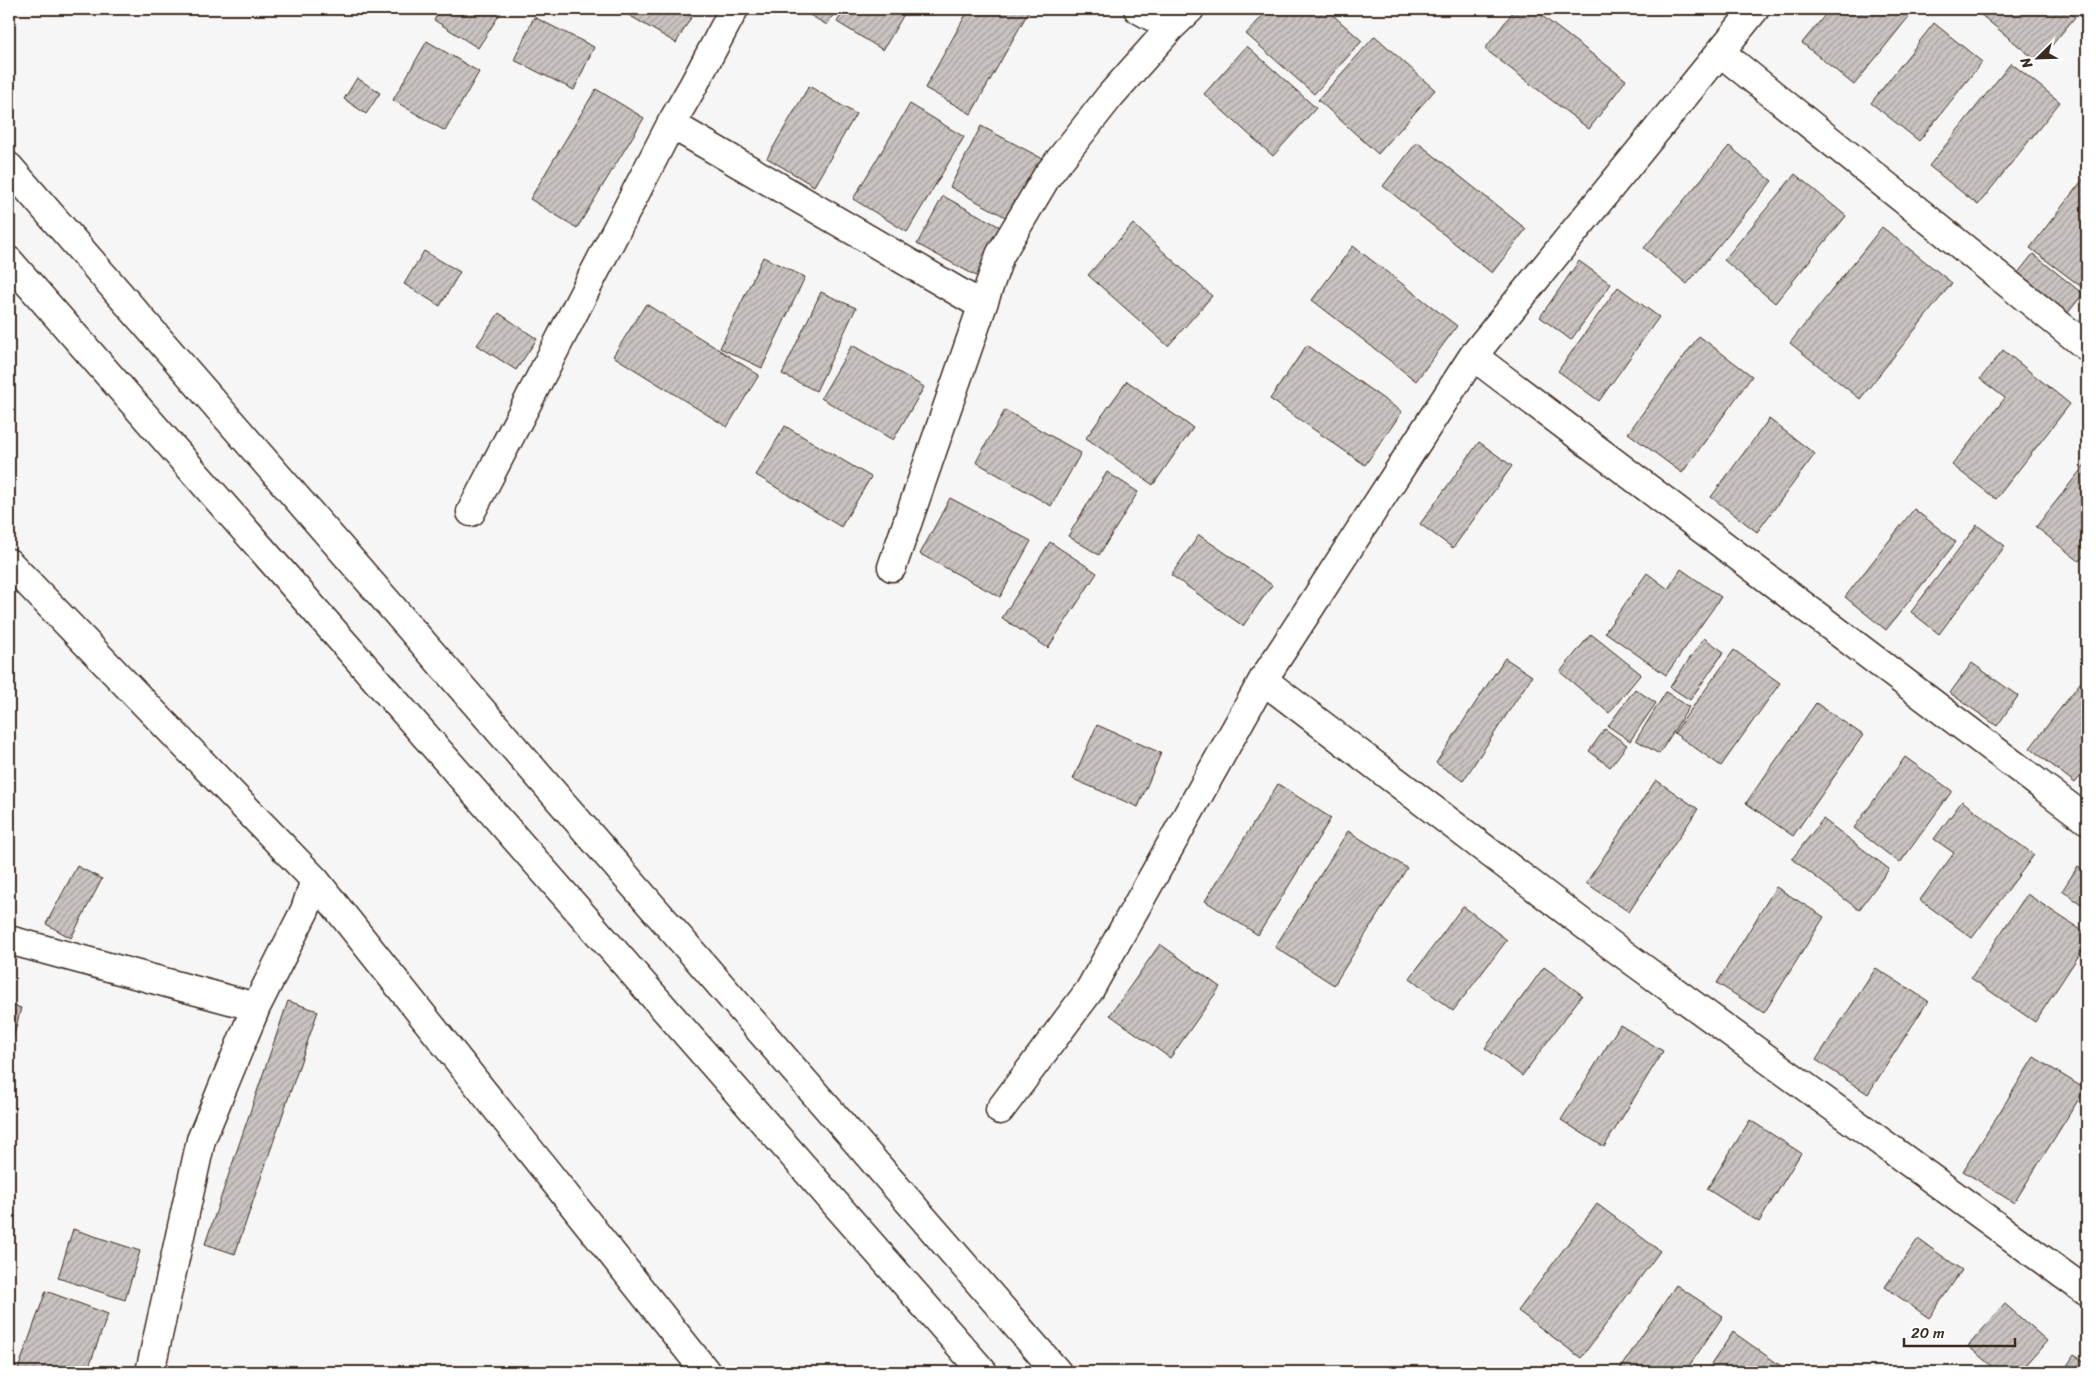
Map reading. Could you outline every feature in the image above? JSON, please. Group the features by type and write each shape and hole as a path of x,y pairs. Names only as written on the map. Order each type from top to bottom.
{"main road":[{"path":"471,512 671,124 734,9"},
{"path":"892,568 981,305 1000,255 1047,176 1110,96 1180,18 1138,9"},
{"path":"1000,1110 1089,991 1263,680 1474,356 1755,9"},
{"path":"1720,52 2087,347"},
{"path":"671,124 981,305"},
{"path":"9,167 1057,1372"},
{"path":"9,260 983,1372"},
{"path":"1474,356 2087,820"},
{"path":"9,563 315,880 706,1372"},
{"path":"1263,680 1611,945 2087,1292"},
{"path":"150,1372 201,1140 256,1007 305,910 315,880"},
{"path":"9,940 256,1007"}],"building":[{"path":"441,9 503,9 478,48 434,20"},
{"path":"630,9 696,9 676,43 627,14"},
{"path":"804,9 837,9 827,25 803,11"},
{"path":"845,9 907,9 883,50 837,22"},
{"path":"969,9 1030,9 971,114 925,88"},
{"path":"1269,9 1326,9 1362,41 1314,94 1246,34"},
{"path":"1515,9 1533,9 1626,80 1589,129 1485,49"},
{"path":"1830,9 1915,9 1854,85 1802,43"},
{"path":"1985,9 2065,9 2075,17 2038,62 1980,14"},
{"path":"534,17 594,47 574,90 514,60"},
{"path":"1934,23 1982,62 1919,141 1871,103"},
{"path":"1375,36 1435,90 1378,154 1318,100"},
{"path":"427,41 479,72 445,131 393,100"},
{"path":"1247,46 1316,108 1273,156 1204,94"},
{"path":"2011,63 2060,102 1978,205 1929,166"},
{"path":"357,78 380,93 366,114 344,99"},
{"path":"809,86 856,114 814,186 767,158"},
{"path":"596,89 644,118 577,228 530,199"},
{"path":"910,104 964,137 907,232 853,199"},
{"path":"981,126 1045,160 1013,221 950,187"},
{"path":"1417,142 1526,229 1492,273 1383,186"},
{"path":"1729,146 1772,181 1687,284 1644,248"},
{"path":"1795,174 1846,216 1775,303 1724,260"},
{"path":"2087,174 2087,283 2083,288 2030,248"},
{"path":"943,196 1004,229 978,277 917,244"},
{"path":"1133,224 1212,296 1168,346 1088,275"},
{"path":"1882,227 1952,283 1860,399 1790,343"},
{"path":"1353,246 1457,326 1416,381 1312,300"},
{"path":"424,251 460,272 440,306 404,284"},
{"path":"2033,254 2083,294 2067,314 2017,274"},
{"path":"763,257 805,277 762,368 720,348"},
{"path":"1579,261 1611,284 1571,340 1540,317"},
{"path":"1618,287 1659,317 1599,401 1558,371"},
{"path":"821,292 856,308 816,391 782,374"},
{"path":"646,304 759,375 727,427 613,356"},
{"path":"499,313 537,339 516,370 477,345"},
{"path":"1699,336 1752,376 1682,473 1628,433"},
{"path":"852,345 924,387 893,440 821,398"},
{"path":"1307,345 1402,412 1365,465 1270,399"},
{"path":"2003,350 2070,404 1996,499 1952,465 2005,398 1980,379"},
{"path":"1127,381 1193,428 1153,485 1086,438"},
{"path":"1005,410 1081,453 1051,506 976,462"},
{"path":"1769,419 1815,454 1757,532 1711,497"},
{"path":"785,426 871,477 841,527 756,475"},
{"path":"1479,442 1512,466 1453,548 1420,524"},
{"path":"2087,462 2087,552 2079,561 2036,527"},
{"path":"1107,472 1138,492 1099,555 1068,536"},
{"path":"950,498 1031,541 1000,597 920,554"},
{"path":"1914,509 1956,542 1886,630 1845,597"},
{"path":"1977,525 2005,546 1939,634 1911,612"},
{"path":"1199,535 1272,585 1243,626 1171,575"},
{"path":"1050,542 1097,573 1048,648 1002,618"},
{"path":"1681,569 1721,597 1666,675 1605,632 1647,573 1668,589"},
{"path":"1591,634 1641,674 1609,713 1560,672"},
{"path":"1704,638 1724,652 1690,700 1670,687"},
{"path":"1734,650 1780,683 1721,766 1674,733"},
{"path":"1505,658 1532,676 1463,781 1436,763"},
{"path":"1972,663 2018,696 1997,726 1950,693"},
{"path":"2087,674 2087,768 2075,783 2030,748"},
{"path":"1635,689 1656,703 1630,741 1608,726"},
{"path":"1666,692 1689,707 1659,754 1636,740"},
{"path":"1816,703 1863,735 1793,836 1746,803"},
{"path":"1097,725 1161,753 1138,807 1073,779"},
{"path":"1605,729 1627,745 1610,767 1589,751"},
{"path":"1905,757 1952,791 1900,863 1854,828"},
{"path":"1656,780 1698,809 1629,912 1586,883"},
{"path":"1278,784 1331,818 1258,935 1205,901"},
{"path":"1962,801 2034,855 1972,938 1920,900 1954,853 1934,839"},
{"path":"1823,819 1889,869 1859,910 1792,859"},
{"path":"1348,831 1407,868 1334,985 1275,947"},
{"path":"77,866 102,879 71,938 46,924"},
{"path":"2078,866 2087,872 2087,908 2062,891"},
{"path":"1776,887 1824,917 1764,1013 1717,983"},
{"path":"2027,894 2087,934 2087,943 2035,1022 1971,978"},
{"path":"1463,906 1507,940 1453,1011 1410,978"},
{"path":"1160,944 1220,987 1170,1058 1110,1015"},
{"path":"1544,967 1582,995 1522,1076 1485,1048"},
{"path":"1876,968 1928,1001 1868,1094 1816,1060"},
{"path":"288,1001 318,1011 235,1254 205,1244"},
{"path":"9,1004 21,1008 9,1054"},
{"path":"1620,1025 1663,1051 1604,1147 1561,1120"},
{"path":"2034,1057 2085,1089 2014,1203 1963,1171"},
{"path":"1750,1120 1801,1153 1759,1222 1707,1189"},
{"path":"1597,1204 1660,1251 1581,1358 1518,1311"},
{"path":"73,1229 140,1251 125,1300 58,1278"},
{"path":"1918,1239 1962,1270 1929,1318 1885,1287"},
{"path":"1676,1285 1723,1316 1685,1372 1623,1372 1619,1370"},
{"path":"46,1291 108,1314 87,1372 17,1372"},
{"path":"2005,1304 2047,1341 2020,1372 1998,1372 1968,1346"},
{"path":"1733,1332 1781,1366 1777,1372 1706,1372"},
{"path":"2074,1355 2087,1363 2087,1372 2063,1372"}]}
